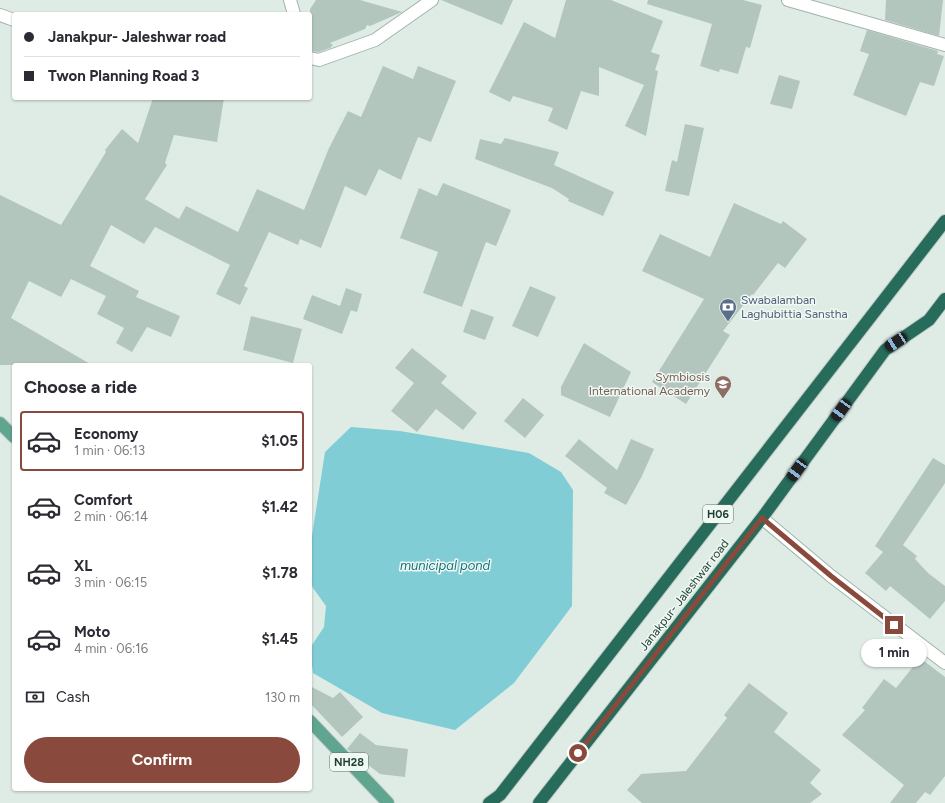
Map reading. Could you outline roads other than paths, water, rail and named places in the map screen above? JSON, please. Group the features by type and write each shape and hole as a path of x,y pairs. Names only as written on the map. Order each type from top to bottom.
{"highway":[{"name":"H06","path":"489,803 500,795 945,221"},
{"name":"Janakpur- Jaleshwar road","path":"539,803 762,518 885,350 930,320 945,299"}],"main road":[{"path":"0,423 12,435"},
{"name":"NH28","path":"312,723 388,803"}],"street":[{"path":"290,0 293,12"},
{"path":"312,58 319,60 375,40 432,0"},
{"path":"788,0 945,45"},
{"path":"0,15 12,19"},
{"path":"762,518 831,576 945,663"}],"water":[{"name":"municipal pond","path":"351,427 400,431 529,453 561,472 573,490 572,606 514,683 455,730 382,713 313,673 312,645 324,627 326,606 312,585 312,536 325,452"}],"place":[{"name":"Swabalamban Laghubittia Sanstha","path":"728,322"},
{"name":"Symbiosis International Academy","path":"723,399"}]}
